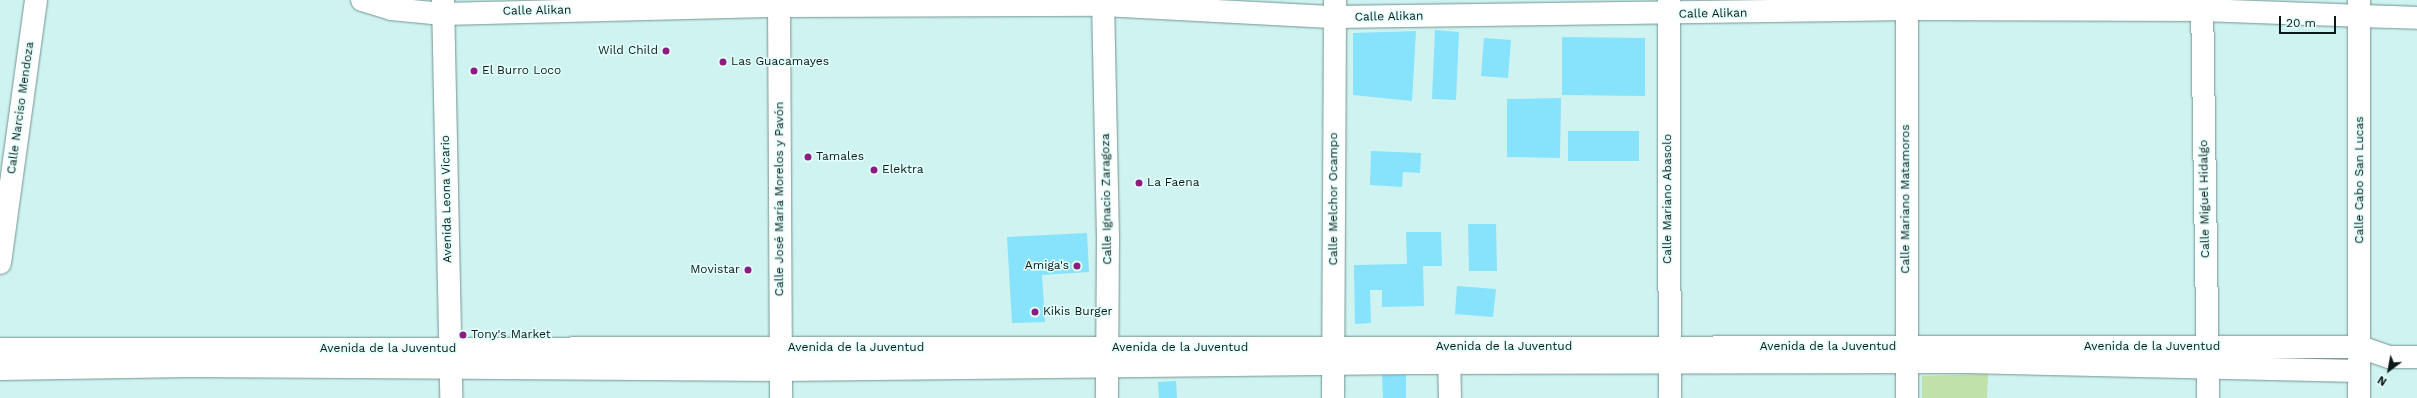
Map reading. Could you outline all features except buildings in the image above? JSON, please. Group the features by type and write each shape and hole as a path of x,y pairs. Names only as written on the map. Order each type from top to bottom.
{"street":[{"name":"Calle Narciso Mendoza","path":"0,264 36,0"},
{"name":"Calle Alikan","path":"362,0 391,9 779,3 1103,2 1335,9 1669,8 1907,5 2202,5 2359,9 2417,18"},
{"name":"Calle Ignacio Zaragoza","path":"1103,2 1107,398"},
{"name":"Calle José María Morelos y Pavón","path":"779,3 781,398"},
{"name":"Calle Mariano Matamoros","path":"1907,5 1907,398"},
{"name":"Calle Miguel Hidalgo","path":"2202,5 2208,398"},
{"name":"Avenida Leona Vicario","path":"443,7 451,398"},
{"name":"Calle Mariano Abasolo","path":"1669,8 1670,398"},
{"name":"Calle Melchor Ocampo","path":"1333,398 1335,9"},
{"name":"Calle Cabo San Lucas","path":"2359,9 2359,398"},
{"name":"Avenida de la Juventud","path":"0,369 190,366 451,359 781,348 1107,357 1906,355 2208,347 2360,359"},
{"name":"Avenida de la Juventud","path":"0,349 451,359 782,370 1107,357"},
{"path":"1449,355 1450,398"},
{"name":"Avenida de la Juventud","path":"1906,355 2133,365 2208,370 2360,359"},
{"path":"2360,359 2417,357"}],"green space":[{"path":"1988,374 1987,398 1922,398 1922,376"}],"place":[{"name":"Wild Child","path":"666,51"},
{"name":"Las Guacamayes","path":"723,62"},
{"name":"El Burro Loco","path":"474,71"},
{"name":"Tamales","path":"808,157"},
{"name":"Elektra","path":"874,170"},
{"name":"La Faena","path":"1139,183"},
{"name":"Amiga's","path":"1077,266"},
{"name":"Movistar","path":"748,270"},
{"name":"Kikis Burger","path":"1035,312"},
{"name":"Tony's Market","path":"463,335"}]}
